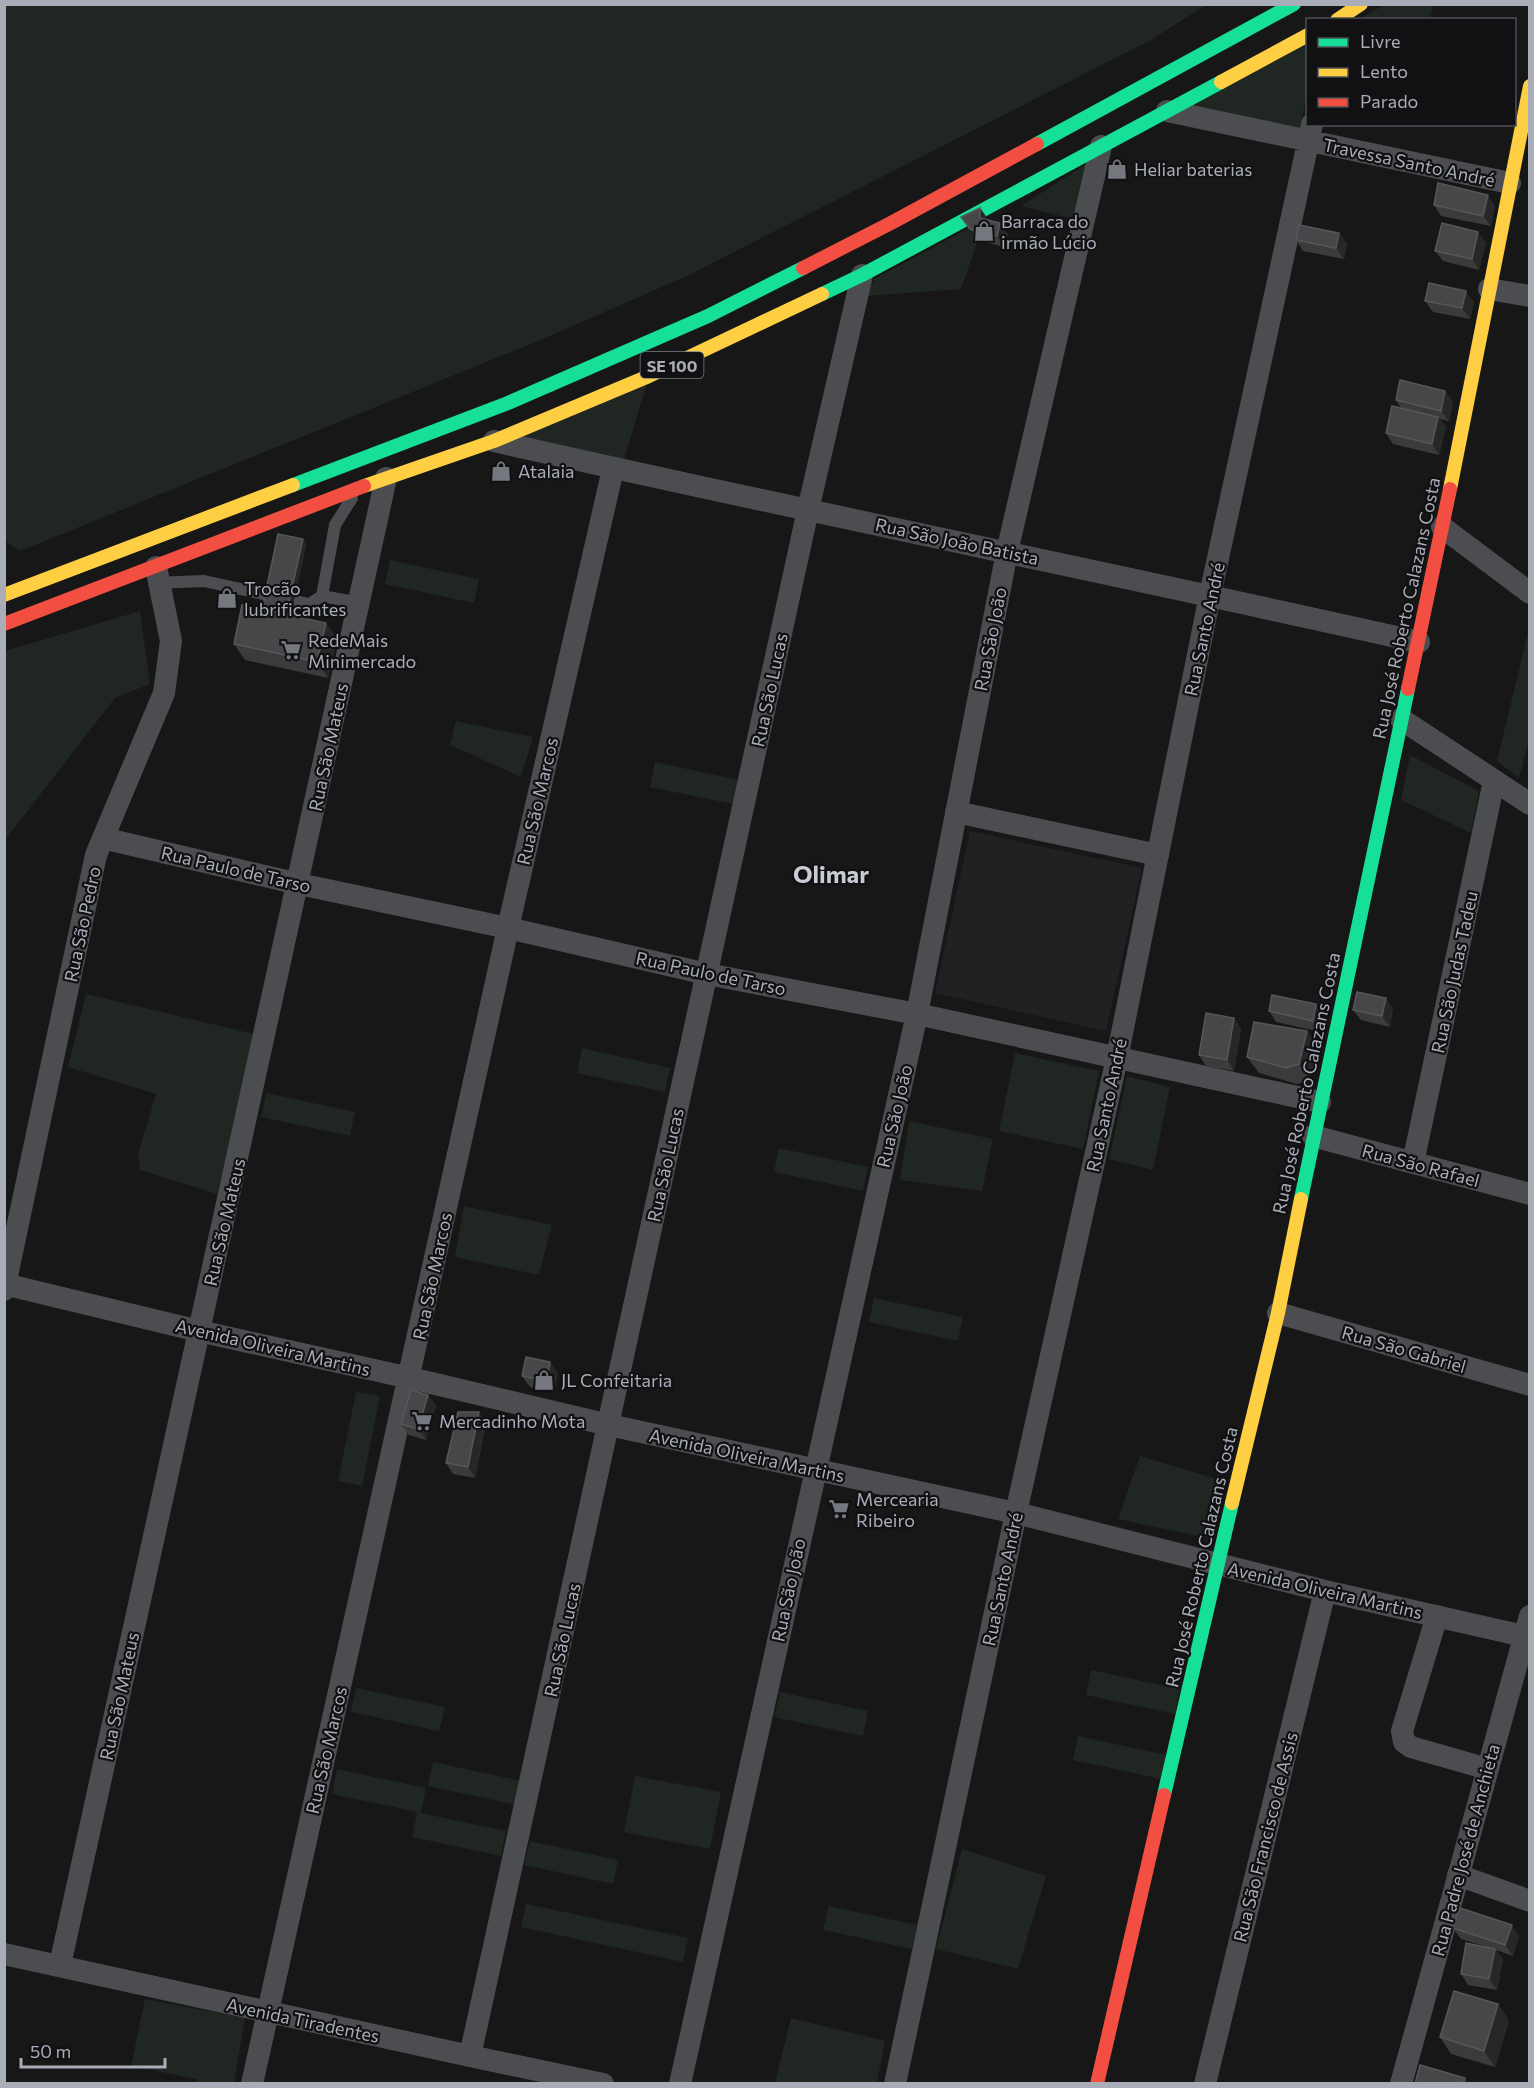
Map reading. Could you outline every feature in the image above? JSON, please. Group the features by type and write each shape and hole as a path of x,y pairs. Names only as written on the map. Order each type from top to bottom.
{"main road":[{"name":"SE 100","path":"4,595 508,403 708,315 891,223 1294,4"},
{"path":"1340,18 1360,4"},
{"name":"SE 100","path":"4,624 105,586 158,574 358,489 494,441 649,376 862,275 1306,36"},
{"name":"Rua José Roberto Calazans Costa","path":"1097,2084 1217,1564 1278,1313 1320,1101 1419,642 1530,86"}],"street":[{"name":"Travessa Santo André","path":"1167,111 1310,133 1510,183"},
{"name":"Rua Santo André","path":"895,2084 1016,1513 1117,1058 1210,595 1310,133"},
{"name":"Rua São João","path":"680,2084 917,1014 1007,552 1101,146"},
{"name":"Rua São Lucas","path":"470,2056 808,510 862,275"},
{"path":"1490,289 1530,296"},
{"name":"Rua São João Batista","path":"494,441 614,469 1210,595 1419,642"},
{"name":"Rua São Marcos","path":"252,2084 508,928 614,469"},
{"name":"Rua São Mateus","path":"60,1965 299,884 386,478"},
{"path":"1442,527 1530,593"},
{"name":"Rua São Pedro","path":"5,1286 96,855 164,693 171,641 158,574"},
{"path":"1401,719 1530,804"},
{"name":"Rua São Judas Tadeu","path":"1413,1163 1494,781"},
{"path":"956,812 1158,855"},
{"name":"Rua Paulo de Tarso","path":"104,836 111,840 299,884 508,928 707,974 917,1014 1320,1101"},
{"name":"Rua São Rafael","path":"1313,1136 1530,1194"},
{"name":"Avenida Oliveira Martins","path":"5,1286 609,1425 1016,1513 1325,1591 1437,1616 1527,1626"},
{"name":"Rua São Gabriel","path":"1278,1313 1530,1384"},
{"name":"Rua São Francisco de Assis","path":"1205,2084 1325,1591"},
{"path":"1437,1616 1402,1731 1404,1742 1410,1747 1488,1768"},
{"name":"Rua Padre José de Anchieta","path":"1401,2084 1527,1626"},
{"path":"1458,1875 1530,1901"},
{"name":"Avenida Tiradentes","path":"4,1954 603,2084"}],"lane":[{"path":"322,596 335,525 358,489"},
{"path":"158,574 204,581 309,604 322,596 360,603"}],"shaded area":[{"path":"5,4 1206,5 1151,40 685,277 531,344 20,551 4,540"},
{"path":"1384,5 1433,5 1430,18 1361,18"},
{"path":"1306,40 1306,99 1297,140 1183,103"},
{"path":"1089,162 1077,220 1021,206"},
{"path":"969,228 978,240 961,289 867,296 874,279"},
{"path":"649,376 621,470 494,441"},
{"path":"390,560 479,579 474,603 385,584"},
{"path":"140,611 150,684 115,698 5,840 5,651"},
{"path":"1529,628 1529,741 1519,778 1497,761"},
{"path":"456,721 533,737 521,777 450,745"},
{"path":"1410,755 1479,791 1471,833 1401,800"},
{"path":"655,762 743,781 738,805 650,787"},
{"path":"970,831 1142,868 1106,1031 935,993"},
{"path":"86,994 258,1035 217,1194 140,1170 138,1154 156,1094 68,1067"},
{"path":"582,1048 670,1068 665,1092 577,1073"},
{"path":"1015,1053 1099,1071 1083,1149 999,1131"},
{"path":"1127,1076 1170,1087 1153,1170 1109,1159"},
{"path":"266,1093 355,1112 350,1136 261,1117"},
{"path":"909,1121 993,1139 982,1191 900,1180"},
{"path":"779,1148 868,1167 863,1191 774,1172"},
{"path":"464,1206 552,1225 539,1275 455,1257"},
{"path":"874,1298 963,1317 958,1341 869,1322"},
{"path":"356,1392 380,1396 362,1486 338,1481"},
{"path":"1140,1456 1220,1480 1207,1538 1118,1519"},
{"path":"1091,1670 1180,1689 1175,1714 1086,1695"},
{"path":"356,1688 445,1707 439,1731 351,1712"},
{"path":"780,1692 868,1711 863,1736 774,1717"},
{"path":"1078,1736 1167,1755 1162,1779 1073,1760"},
{"path":"433,1762 522,1781 517,1805 428,1786"},
{"path":"337,1769 426,1788 421,1813 506,1831 501,1856 412,1837 417,1812 332,1794"},
{"path":"635,1776 721,1792 710,1849 624,1832"},
{"path":"530,1841 618,1860 613,1884 524,1865"},
{"path":"962,1849 1046,1876 1018,1969 936,1949"},
{"path":"526,1904 688,1938 683,1962 521,1927"},
{"path":"829,1906 917,1925 912,1949 823,1930"},
{"path":"145,1999 245,2018 234,2083 196,2083 197,2079 131,2066"},
{"path":"791,2018 885,2041 877,2083 775,2083"}],"building":[{"path":"1438,183 1488,195 1483,216 1434,205"},
{"path":"980,208 980,218 1000,223 997,236 970,229 961,217"},
{"path":"1442,223 1478,232 1472,259 1435,251"},
{"path":"1299,225 1339,233 1336,248 1296,240"},
{"path":"1429,283 1466,291 1462,308 1425,301"},
{"path":"1400,380 1445,391 1441,411 1396,400"},
{"path":"1392,406 1438,417 1432,444 1386,433"},
{"path":"278,534 303,539 286,614 262,609"},
{"path":"242,605 326,623 317,662 234,644"},
{"path":"1357,992 1386,998 1382,1016 1353,1010"},
{"path":"1272,995 1316,1004 1313,1021 1269,1011"},
{"path":"1206,1013 1234,1018 1227,1060 1199,1055"},
{"path":"1254,1022 1307,1031 1299,1064 1286,1068 1247,1057"},
{"path":"526,1357 550,1362 547,1381 522,1376"},
{"path":"411,1390 428,1395 418,1429 401,1424"},
{"path":"458,1412 479,1412 468,1467 446,1463"},
{"path":"1460,1908 1512,1925 1505,1945 1453,1928"},
{"path":"1466,1943 1495,1949 1489,1979 1461,1974"},
{"path":"1454,1991 1498,2004 1484,2051 1440,2037"},
{"path":"1420,2065 1465,2078 1463,2084 1415,2084"}],"traffic: fast":[{"path":"1037,144 1294,4"},
{"path":"822,294 862,275 1221,82"},
{"path":"293,485 508,403 708,316 803,268"},
{"path":"1301,1199 1408,689"},
{"path":"1164,1795 1232,1503"}],"traffic: slow":[{"path":"1340,18 1361,4"},
{"path":"1221,82 1306,36"},
{"path":"1450,489 1530,86"},
{"path":"364,486 494,441 649,376 822,294"},
{"path":"4,595 293,485"},
{"path":"1232,1503 1278,1313 1301,1199"}],"traffic: jam":[{"path":"803,268 1037,144"},
{"path":"4,624 364,486"},
{"path":"1408,689 1450,489"},
{"path":"1097,2084 1164,1795"}],"place":[{"name":"Heliar baterias","path":"1117,169"},
{"name":"Barraca do irmão Lúcio","path":"984,231"},
{"name":"Atalaia","path":"501,471"},
{"name":"Trocão lubrificantes","path":"227,598"},
{"name":"RedeMais Minimercado","path":"291,650"},
{"name":"JL Confeitaria","path":"544,1380"},
{"name":"Mercadinho Mota","path":"422,1421"},
{"name":"Mercearia Ribeiro","path":"839,1509"}],"district":[{"name":"Olimar","path":"831,873"}]}
